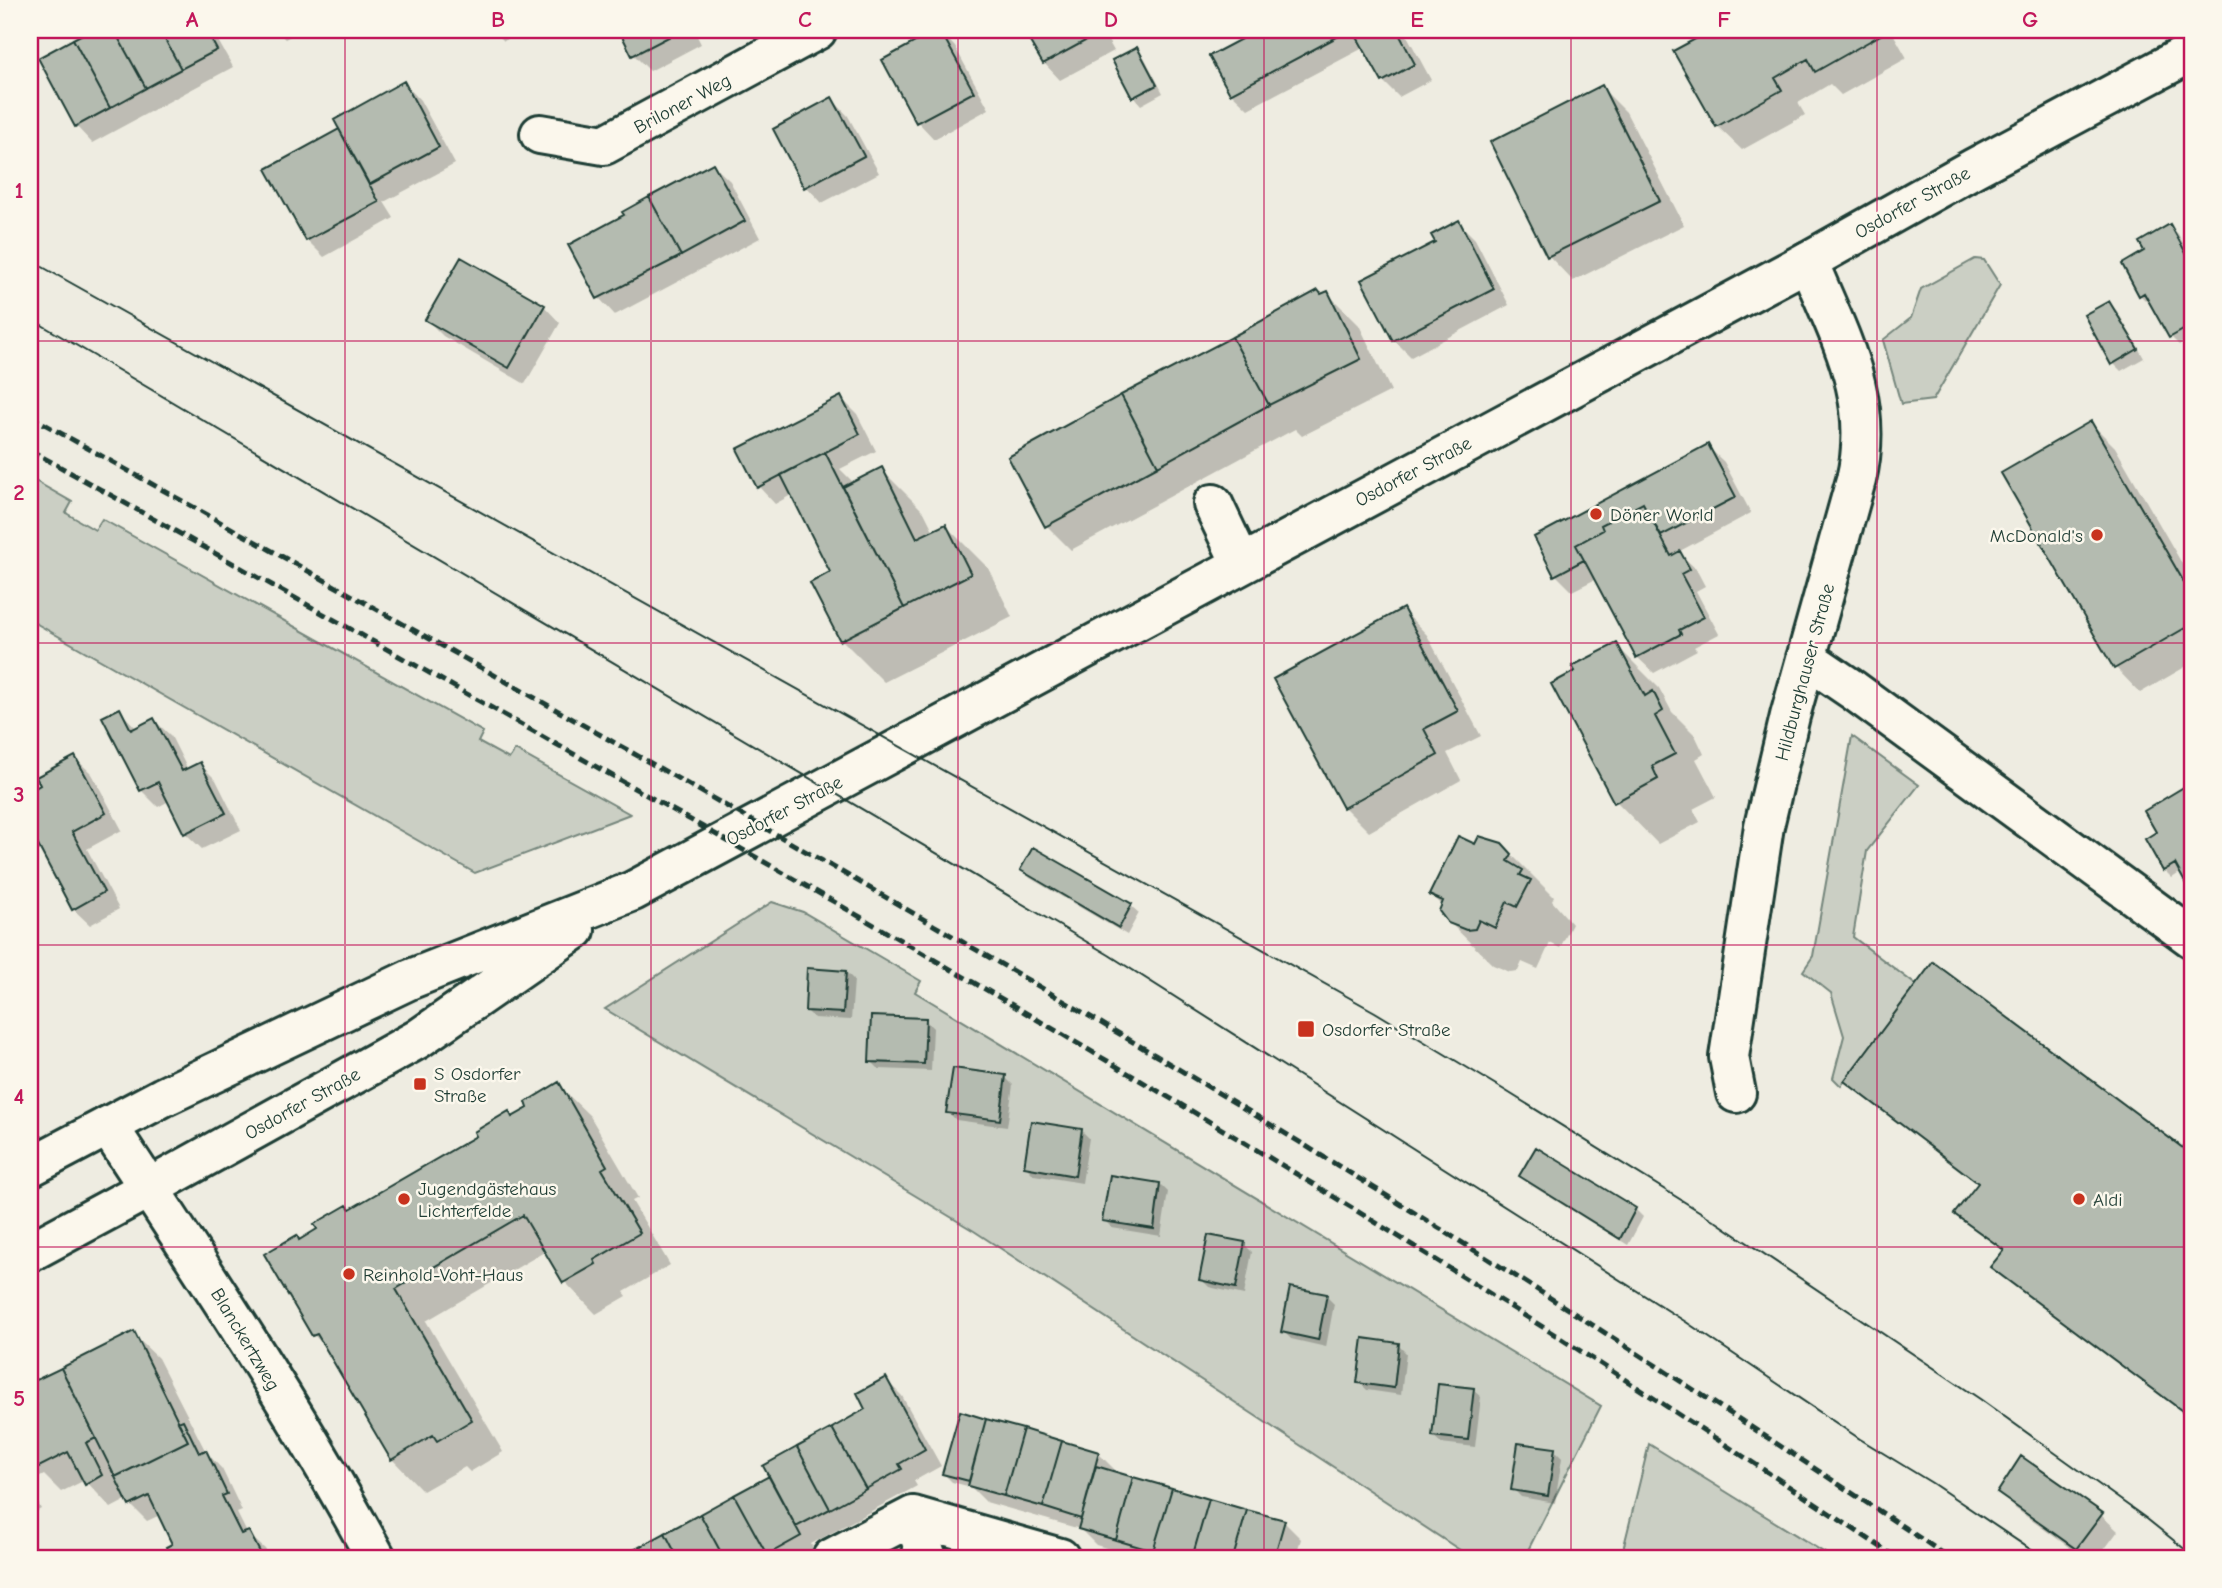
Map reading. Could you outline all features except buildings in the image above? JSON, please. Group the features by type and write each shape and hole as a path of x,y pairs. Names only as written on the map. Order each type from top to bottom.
{"main road":[{"name":"Briloner Weg","path":"540,134 604,145 817,30"},
{"name":"Osdorfer Straße","path":"30,1252 418,1039 633,891 2192,52"},
{"name":"Hildburghauser Straße","path":"1736,1093 1729,1057 1764,826 1806,658 1858,472 1863,423 1852,368 1808,261"},
{"path":"1213,504 1241,563"},
{"path":"1806,658 2192,938"},
{"name":"Osdorfer Straße","path":"30,1167 163,1097 411,979 633,891"},
{"name":"Blanckertzweg","path":"108,1126 205,1271 376,1558"},
{"path":"912,1516 927,1558"},
{"path":"832,1558 912,1516 1060,1558"}],"shaded area":[{"path":"1975,259 1984,260 2000,285 1933,400 1901,404 1883,340 1911,318 1921,289"},
{"path":"30,478 72,502 66,513 95,530 102,519 483,732 478,742 509,759 515,750 630,814 475,873 30,620"},
{"path":"1852,736 1919,785 1867,851 1853,937 1916,985 1841,1086 1833,1078 1844,1036 1831,993 1803,971 1813,956"},
{"path":"772,902 803,912 921,981 915,992 1601,1406 1524,1558 1472,1558 974,1231 605,1009"},
{"path":"1649,1444 1833,1558 1621,1558"}],"tram line":[{"path":"30,260 1375,1012 1715,1221 1980,1399 2147,1519 2192,1555"},
{"path":"30,318 1109,955 1686,1322 2043,1558"}],"railway":[{"path":"30,416 638,756 940,929 1240,1106 1686,1385 1950,1558"},
{"path":"30,450 625,783 1068,1038 1474,1283 1897,1558"}],"place":[{"name":"Döner World","path":"1596,514"},
{"name":"McDonald's","path":"2097,535"},
{"name":"Osdorfer Straße","path":"1306,1029"},
{"name":"S Osdorfer Straße","path":"420,1084"},
{"name":"Jugendgästehaus Lichterfelde","path":"404,1199"},
{"name":"Aldi","path":"2079,1199"},
{"name":"Reinhold-Voht-Haus","path":"349,1274"}]}
